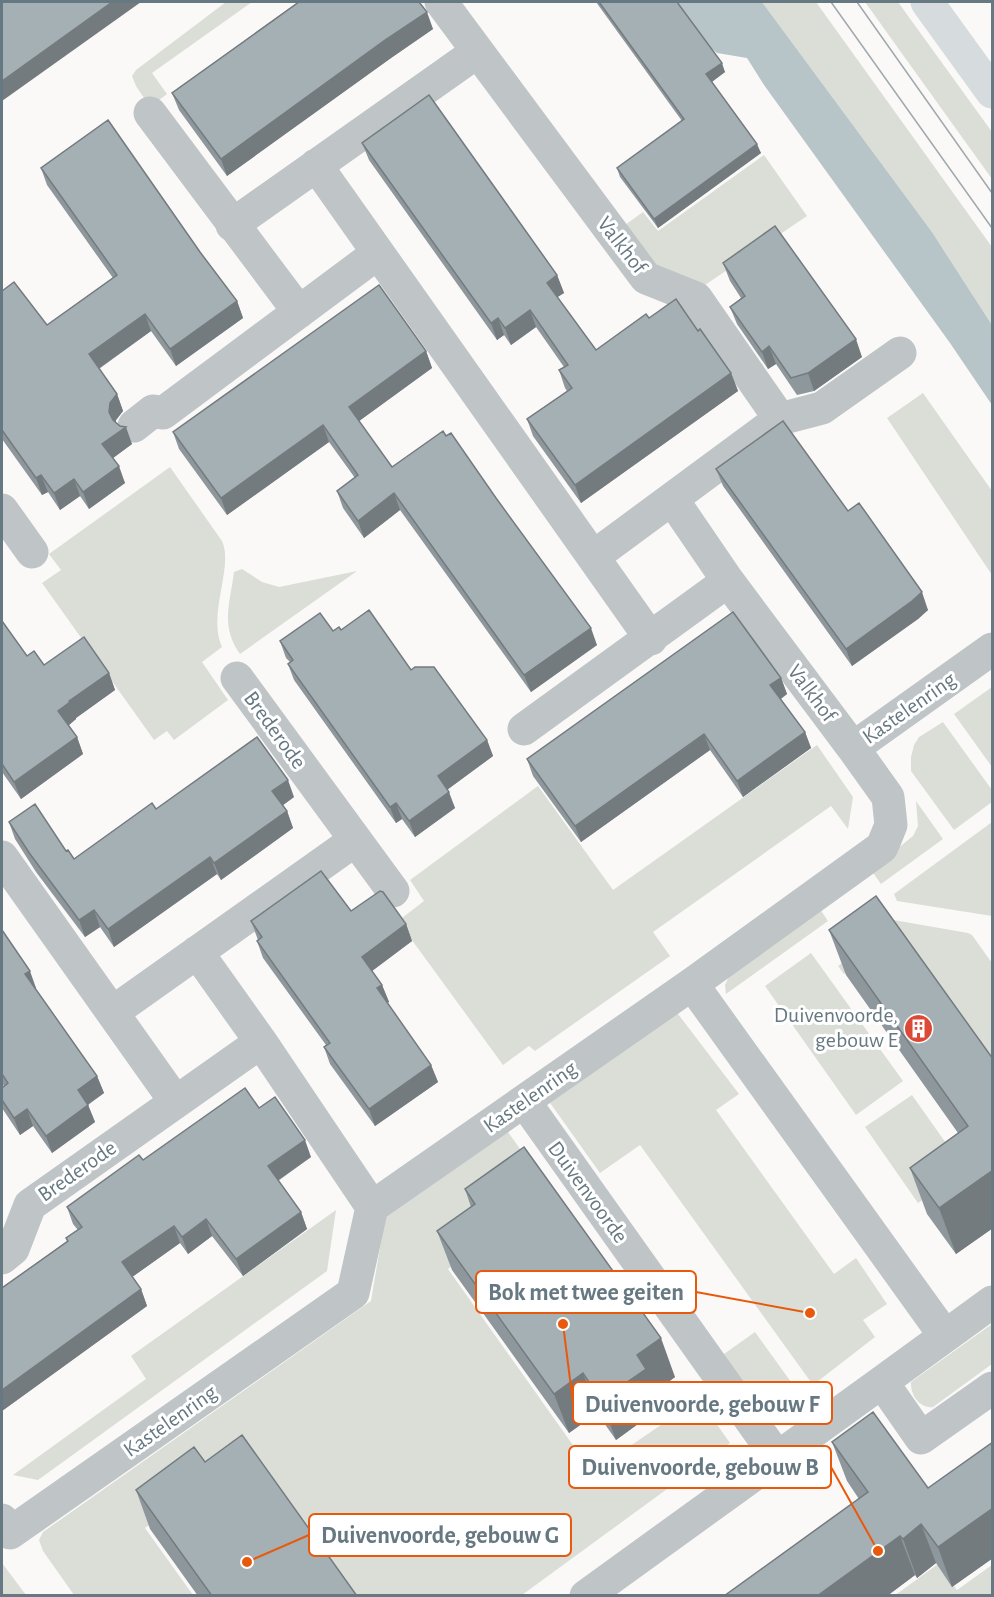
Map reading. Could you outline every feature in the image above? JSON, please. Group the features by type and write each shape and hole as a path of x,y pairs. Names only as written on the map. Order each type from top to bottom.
{"street":[{"name":"Valkhof","path":"441,2 646,278 696,298 780,419"},
{"path":"927,2 993,92"},
{"path":"232,225 477,52"},
{"path":"150,113 298,312"},
{"path":"316,165 651,639"},
{"path":"134,426 153,411 163,413 378,253"},
{"path":"593,556 780,419 822,408 900,353"},
{"name":"Valkhof","path":"672,499 728,581 853,748"},
{"path":"2,510 32,552"},
{"path":"524,729 728,581"},
{"name":"Kastelenring","path":"2,1520 10,1533 352,1293 372,1207 692,984 882,848 891,825 888,798 853,748 993,649"},
{"name":"Brederode","path":"237,678 354,841 393,891"},
{"path":"113,1012 354,841"},
{"path":"2,857 175,1101"},
{"path":"197,952 261,1042 372,1207"},
{"path":"692,984 945,1336"},
{"name":"Brederode","path":"2,1258 13,1249 30,1204 261,1042"},
{"name":"Duivenvoorde","path":"524,1101 777,1457"},
{"path":"586,1596 993,1302"},
{"path":"882,1382 921,1438 993,1388"}],"shaded area":[{"path":"226,2 252,2 152,73 167,94 150,107 132,76 136,70"},
{"path":"674,2 762,2 932,232 992,325 992,405 747,58 717,53 704,42"},
{"path":"762,2 816,2 992,247 992,325 932,232"},
{"path":"865,2 898,2 992,132 992,179"},
{"path":"764,155 807,216 705,285 659,272 625,225 643,212 658,231"},
{"path":"923,393 992,491 992,575 887,418"},
{"path":"170,467 222,541 225,552 217,620 222,647 202,662 228,700 174,740 167,731 154,740 42,583 61,570 49,554"},
{"path":"242,569 262,582 279,587 357,571 240,654 230,634 228,614 234,572"},
{"path":"992,687 992,767 954,714"},
{"path":"943,722 992,790 992,802 954,830 911,771 911,757 919,737"},
{"path":"817,745 853,797 848,829 831,806 653,932 670,956 535,1051 529,1046 503,1065 398,921 424,901 410,880 538,786 613,890"},
{"path":"916,801 943,839 881,884 871,870 913,836 918,826"},
{"path":"992,822 992,916 897,901 894,894"},
{"path":"818,906 828,921 726,994 725,985 730,974"},
{"path":"865,915 972,935 992,963 992,1078 893,940 844,974 838,966 856,953"},
{"path":"811,953 903,1081 856,1115 765,986"},
{"path":"675,1010 739,1094 716,1110 834,1274 856,1258 887,1304 863,1320 875,1337 813,1385 640,1145 600,1173 548,1100"},
{"path":"912,1095 965,1170 918,1203 865,1127"},
{"path":"508,1132 543,1181 485,1241 448,1269 592,1472 699,1399 730,1443 522,1595 350,1595 209,1483 145,1528 193,1595 74,1595 43,1551 39,1540 43,1532 371,1301 385,1218"},
{"path":"336,1210 327,1271 38,1480 13,1475 146,1379 131,1356"},
{"path":"992,1324 992,1364 933,1407 920,1403 912,1392 911,1382"},
{"path":"755,1332 799,1393 762,1420 717,1359"},
{"path":"2,1563 26,1595 2,1595"},
{"path":"938,1564 957,1590 992,1565 992,1595 894,1596"}],"building":[{"path":"2,2 112,2 2,81"},
{"path":"299,2 419,2 427,12 221,159 172,93"},
{"path":"599,2 677,2 722,63 706,74 757,144 654,219 617,168 684,119"},
{"path":"429,95 557,275 547,283 596,350 646,314 649,318 676,299 731,373 575,485 527,419 572,388 559,370 568,365 530,310 505,328 498,318 491,323 362,143"},
{"path":"108,120 237,301 170,349 145,314 89,354 117,394 110,403 109,412 113,420 120,426 126,427 102,444 119,466 83,492 74,479 54,493 41,475 36,478 2,430 2,291 14,282 47,325 117,275 41,168"},
{"path":"775,226 856,339 808,373 791,378 769,346 762,352 730,307 745,296 723,263"},
{"path":"379,285 426,351 349,407 392,467 443,431 446,436 451,433 591,628 524,675 394,493 358,521 337,491 358,475 323,425 221,498 173,432"},
{"path":"783,421 848,511 859,503 922,592 846,649 716,469"},
{"path":"369,610 411,670 415,667 434,667 487,740 438,776 449,792 409,821 396,803 390,807 288,664 293,660 280,641 320,613 333,631 339,627 341,630"},
{"path":"733,612 781,678 770,685 805,732 737,781 704,734 575,826 527,759"},
{"path":"2,621 27,656 34,651 44,665 84,637 109,673 58,711 77,737 14,782 2,764"},
{"path":"257,737 288,780 272,791 287,811 214,863 210,857 108,929 94,910 79,920 9,822 35,804 66,851 68,850 74,859 152,803 156,809"},
{"path":"321,871 351,911 380,891 406,924 362,957 382,985 377,988 431,1065 369,1109 324,1047 330,1043 257,941 262,937 251,921"},
{"path":"876,896 993,1059 993,1170 939,1208 910,1168 968,1126 829,930"},
{"path":"2,930 30,971 25,974 97,1076 78,1090 88,1105 46,1136 27,1109 14,1118 2,1100 2,1088 8,1083 2,1074"},
{"path":"245,1088 259,1108 275,1097 305,1140 268,1166 301,1212 236,1259 206,1219 182,1237 174,1226 122,1262 141,1289 2,1390 2,1288 68,1241 66,1238 82,1227 67,1207 139,1155 143,1160"},
{"path":"524,1147 661,1338 637,1355 646,1369 601,1400 583,1373 554,1394 437,1231 475,1204 465,1189"},
{"path":"873,1412 928,1488 993,1442 993,1508 938,1547 921,1524 903,1539 900,1536 817,1596 724,1596 868,1492 832,1442"},
{"path":"242,1435 357,1596 212,1596 136,1490 194,1447 205,1462"}],"tram line":[{"path":"831,2 992,228"},
{"path":"857,2 992,193"}],"place":[{"name":"Duivenvoorde, gebouw E","path":"919,1028"},
{"name":"Bok met twee geiten","path":"810,1313"},
{"name":"Duivenvoorde, gebouw F","path":"563,1324"},
{"name":"Duivenvoorde, gebouw B","path":"878,1551"},
{"name":"Duivenvoorde, gebouw G","path":"247,1562"}]}
